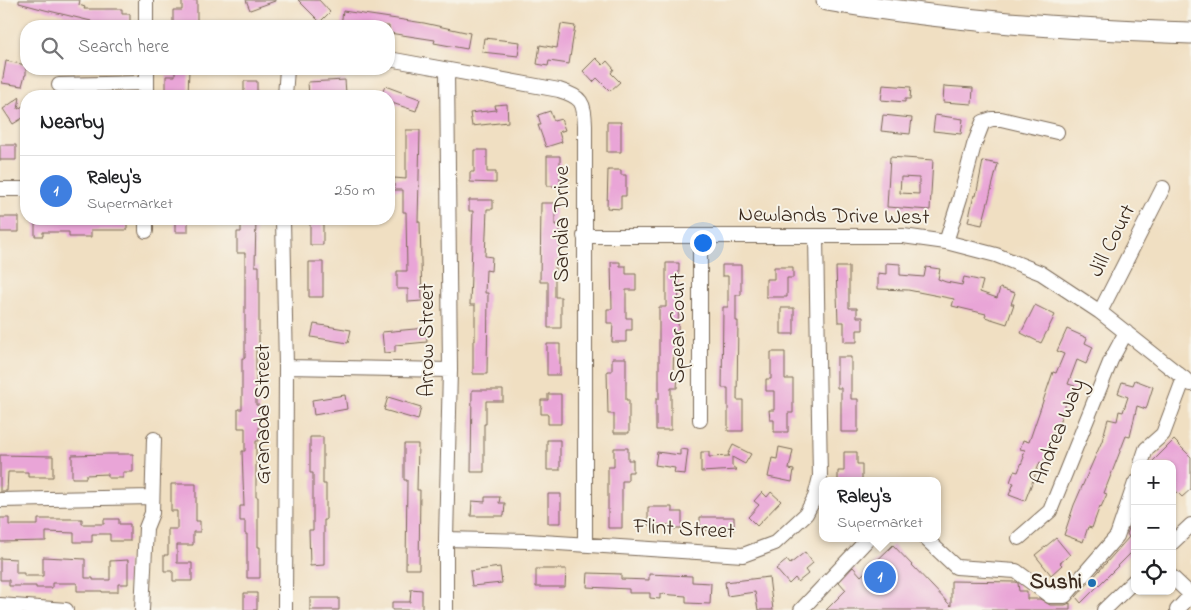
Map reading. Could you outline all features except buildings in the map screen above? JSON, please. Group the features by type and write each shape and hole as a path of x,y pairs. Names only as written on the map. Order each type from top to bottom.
{"highway":[{"path":"826,0 925,15 1091,28 1191,33"}],"street":[{"path":"146,0 146,20"},
{"name":"Sandia Drive","path":"395,60 559,90 575,96 583,107 585,125 585,545"},
{"name":"Arrow Street","path":"446,610 450,370 447,70"},
{"path":"59,85 147,90 146,75"},
{"path":"286,90 287,75"},
{"path":"946,242 974,145 983,122 992,119 1001,120 1057,132"},
{"name":"Jill Court","path":"1100,312 1163,188"},
{"path":"0,189 20,189"},
{"name":"Granada Street","path":"283,225 286,367 285,610"},
{"name":"Newlands Drive West","path":"584,236 902,236 946,242 996,255 1041,273 1100,312 1187,381"},
{"name":"Spear Court","path":"700,236 700,420"},
{"name":"Flint Street","path":"816,236 820,477"},
{"name":"Andrea Way","path":"1018,538 1050,511 1111,360 1126,332"},
{"path":"286,367 450,370"},
{"path":"1142,460 1146,449 1163,434 1187,381"},
{"path":"142,610 146,528 152,513 154,439"},
{"name":"Flint Street","path":"446,538 527,541 743,555 775,543 806,514 816,497 819,482"},
{"path":"929,542 956,567 1016,571 1050,596 1064,596 1118,536 1131,495"},
{"path":"0,500 152,497"},
{"path":"1176,538 1191,525"},
{"path":"802,610 865,542"},
{"path":"1176,581 1191,596 1177,610"},
{"path":"1104,610 1131,584"},
{"path":"0,605 66,610"}],"place":[{"name":"Raley's","path":"880,577"},
{"name":"Sushi","path":"1092,583"}]}
